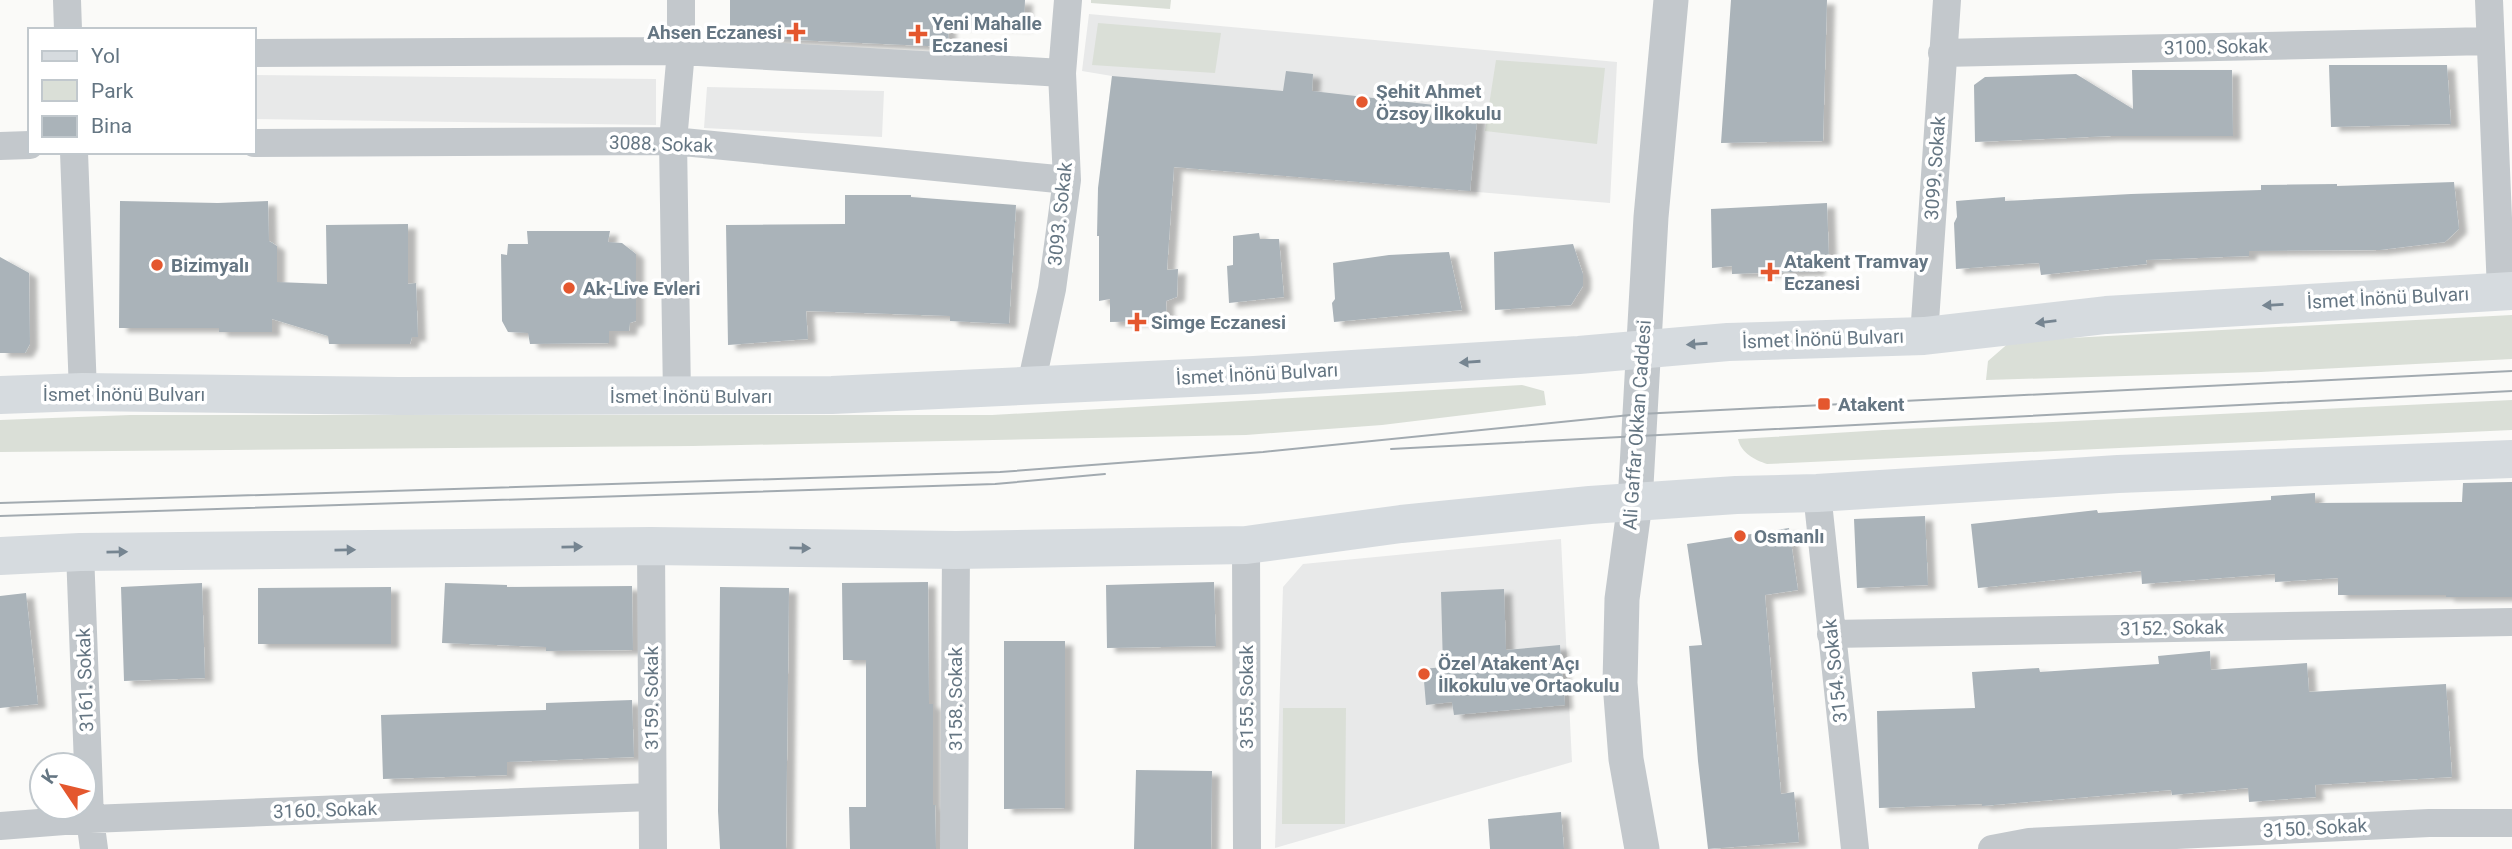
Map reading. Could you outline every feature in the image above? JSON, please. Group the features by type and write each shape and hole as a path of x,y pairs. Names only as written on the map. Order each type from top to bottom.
{"main road":[{"name":"İsmet İnönü Bulvarı","path":"0,395 83,392 399,396 832,395 1254,375 1579,355 1728,342 1924,336 2106,315 2506,291"},
{"path":"0,556 80,552 651,546 956,550 1246,545 1401,524 1590,505 1736,495 1817,493 2119,474 2512,459"}],"street":[{"path":"67,0 68,28"},
{"path":"677,396 673,141 681,51 681,0"},
{"name":"3093. Sokak","path":"1031,385 1052,289 1067,180 1062,73 1068,0"},
{"name":"Ali Gaffar Okkan Caddesi","path":"1642,849 1626,759 1620,682 1622,599 1635,503 1651,217 1671,0"},
{"name":"3099. Sokak","path":"1924,336 1947,0"},
{"path":"2489,0 2489,41 2506,291"},
{"name":"3100. Sokak","path":"1942,53 2489,41"},
{"path":"256,53 681,51 1062,73"},
{"name":"3088. Sokak","path":"256,143 673,141 1067,180"},
{"path":"0,146 28,145"},
{"path":"74,154 83,392"},
{"name":"3154. Sokak","path":"1817,493 1854,849"},
{"name":"3155. Sokak","path":"1246,545 1247,849"},
{"name":"3159. Sokak","path":"651,546 653,849"},
{"name":"3158. Sokak","path":"954,849 956,550"},
{"name":"3161. Sokak","path":"80,552 87,751"},
{"name":"3152. Sokak","path":"1831,634 2512,622"},
{"name":"3160. Sokak","path":"98,819 651,797"},
{"name":"3160. Sokak","path":"0,826 64,821"},
{"name":"3161. Sokak","path":"90,821 94,849"},
{"name":"3150. Sokak","path":"1992,849 2029,842 2211,841 2429,823 2512,823"}],"shaded area":[{"name":"Şehit Ahmet Özsoy İlkokulu","path":"1089,14 1617,62 1610,203 1101,161 1112,76 1082,71"},
{"path":"256,75 656,79 656,125 256,119"},
{"path":"707,87 884,91 882,137 704,128"},
{"name":"Özel Atakent Açı İlkokulu ve Ortaokulu","path":"1561,539 1572,762 1275,848 1283,587 1303,564"}],"green space":[{"path":"1091,0 1171,0 1170,9 1091,3"},
{"path":"1098,23 1221,33 1215,73 1092,65"},
{"path":"1496,60 1605,68 1597,144 1485,131"},
{"path":"2512,315 2512,359 2261,372 1986,380 1988,361 2011,341"},
{"path":"1522,385 1544,391 1546,405 1382,425 1246,435 693,446 0,452 0,420 130,415 992,415"},
{"path":"2512,400 2512,430 1767,464 1745,452 1738,439 1883,430"},
{"path":"1283,708 1346,708 1345,824 1282,824"}],"building":[{"path":"730,0 1025,0 1024,27 948,24 949,47 730,37"},
{"path":"1731,0 1827,0 1823,141 1721,143"},
{"path":"2329,65 2447,65 2451,124 2331,127"},
{"path":"2132,70 2232,70 2233,136 2111,136 1975,142 1974,85 1985,77 2076,74 2133,109"},
{"path":"1286,71 1313,74 1312,91 1478,110 1470,191 1174,167 1167,270 1178,269 1177,297 1166,301 1167,321 1110,322 1110,299 1099,301 1097,236 1098,188 1112,76 1283,91"},
{"path":"2454,182 2459,229 2445,242 2380,250 2249,251 2249,256 2146,260 2147,264 2041,275 2039,263 1956,269 1956,201 2005,197 2005,201 2261,190 2261,185 2337,186"},
{"path":"845,195 911,195 1016,205 1009,324 950,321 950,316 806,311 808,339 728,345 726,225 845,224"},
{"path":"120,201 268,201 269,241 277,246 277,282 327,284 326,225 408,224 408,284 416,283 418,337 412,337 410,344 329,344 328,336 272,319 272,332 219,332 219,328 119,328"},
{"path":"1827,203 1829,259 1817,261 1817,271 1732,274 1732,266 1712,268 1711,209"},
{"name":"Ak-Live Evleri","path":"527,231 610,231 608,242 622,243 636,254 636,321 630,323 629,331 609,331 609,343 530,344 528,333 508,332 502,321 501,254 507,255 508,244 528,244"},
{"path":"1259,233 1260,239 1279,239 1284,297 1229,303 1227,266 1233,265 1233,236"},
{"path":"1573,244 1583,274 1583,286 1571,305 1495,310 1494,252"},
{"path":"1449,252 1462,310 1334,322 1333,263 1389,255"},
{"path":"0,257 29,273 30,344 25,353 0,353"},
{"path":"2512,482 2512,597 2338,595 2338,578 2275,582 2275,574 2142,584 2141,571 1978,588 1971,524 2097,510 2098,513 2271,500 2271,496 2315,493 2315,503 2462,502 2463,483"},
{"path":"1925,516 1928,585 1857,588 1854,519"},
{"path":"1789,528 1798,590 1765,595 1781,794 1794,792 1799,842 1708,849 1689,646 1702,645 1687,544"},
{"path":"928,582 929,704 933,704 936,849 850,849 849,807 866,807 866,660 843,660 842,583"},
{"path":"1214,582 1216,646 1107,648 1106,585"},
{"path":"202,583 205,678 124,681 121,587"},
{"path":"445,583 507,587 632,586 633,650 546,651 546,647 442,643"},
{"path":"391,587 391,644 258,644 258,588"},
{"path":"720,587 789,588 786,849 720,849"},
{"path":"1504,589 1506,650 1560,645 1565,705 1454,715 1452,702 1426,705 1423,669 1443,667 1441,592"},
{"path":"26,593 38,704 0,708 0,596"},
{"path":"1004,641 1065,641 1065,808 1004,809"},
{"path":"2210,651 2211,670 2307,663 2309,692 2446,684 2452,777 2315,785 2316,797 2249,802 2248,788 2172,795 2171,790 1982,806 1879,808 1877,711 1975,708 1972,672 2039,668 2040,672 2159,664 2158,656"},
{"path":"632,700 634,757 507,762 507,775 383,779 381,715 546,710 546,703"},
{"path":"1136,770 1212,771 1211,849 1134,849"},
{"path":"1561,812 1564,849 1490,849 1488,819"}],"tram line":[{"path":"0,503 1000,472 1263,452 1640,414 2512,371"},
{"path":"1391,449 2512,391"},
{"path":"0,516 995,484 1105,474"}],"place":[{"name":"Ahsen Eczanesi","path":"796,32"},
{"name":"Yeni Mahalle Eczanesi","path":"918,34"},
{"name":"Şehit Ahmet Özsoy İlkokulu","path":"1362,102"},
{"name":"Bizimyalı","path":"157,265"},
{"name":"Atakent Tramvay Eczanesi","path":"1770,272"},
{"name":"Ak-Live Evleri","path":"569,288"},
{"name":"Simge Eczanesi","path":"1137,322"},
{"name":"Atakent","path":"1824,404"},
{"name":"Osmanlı","path":"1740,536"},
{"name":"Özel Atakent Açı İlkokulu ve Ortaokulu","path":"1424,674"}]}
